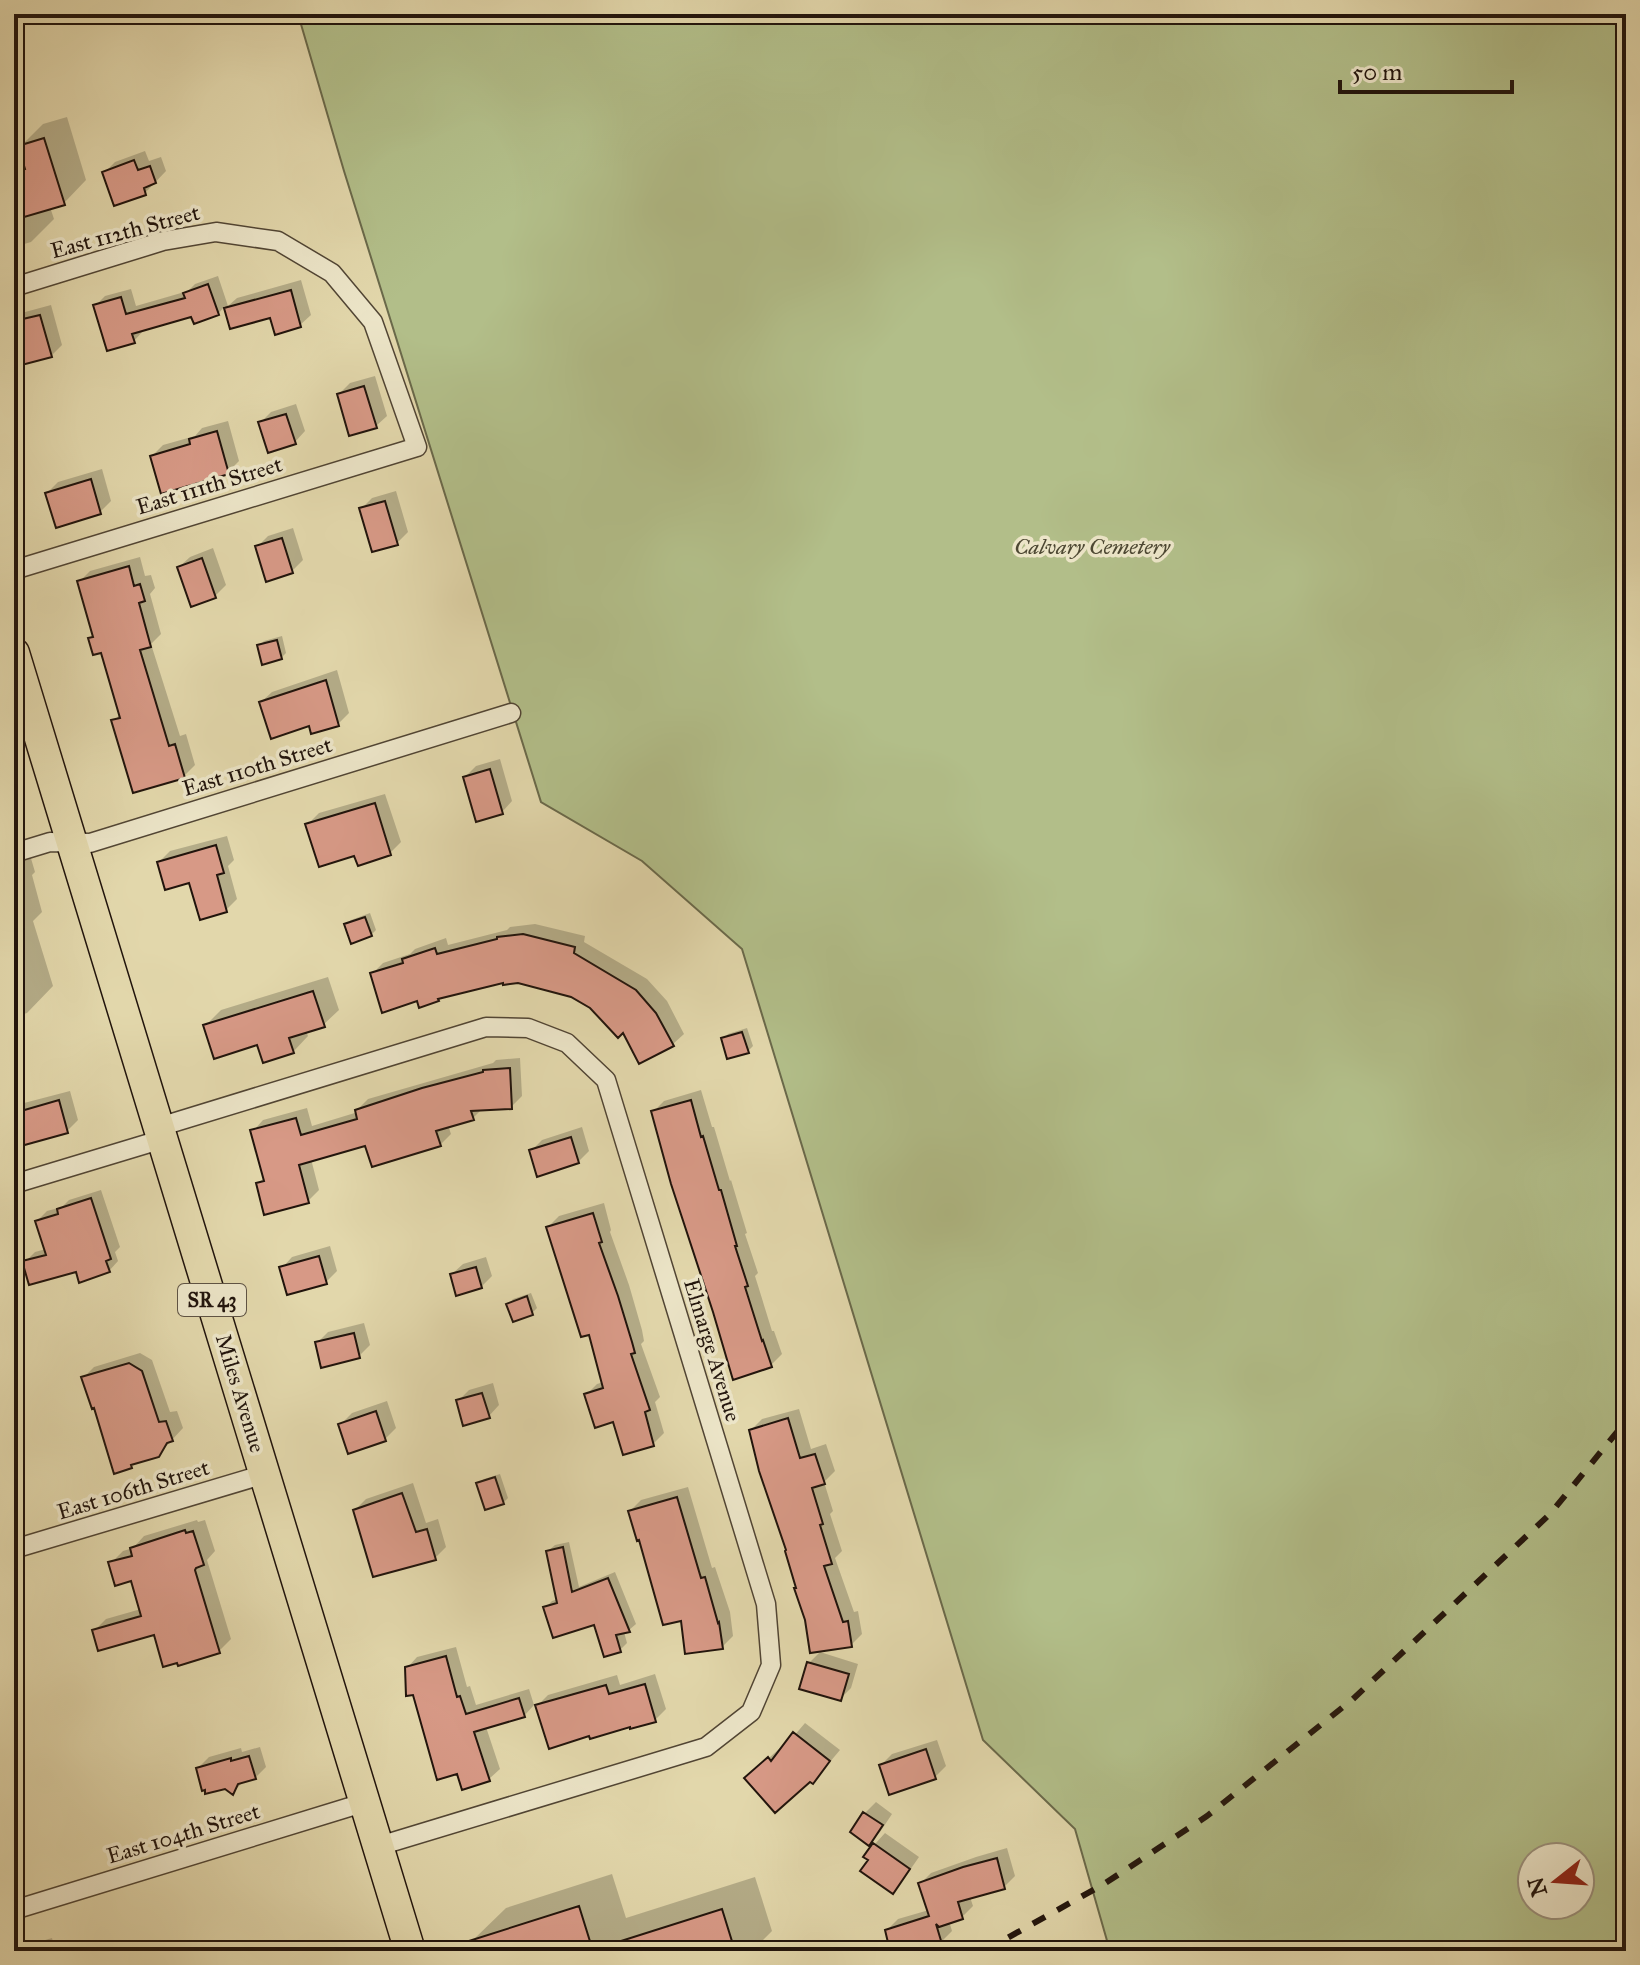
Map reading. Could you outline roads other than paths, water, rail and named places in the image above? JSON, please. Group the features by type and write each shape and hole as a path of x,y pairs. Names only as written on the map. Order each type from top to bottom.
{"main road":[{"name":"Miles Avenue","path":"14,653 410,1951"}],"street":[{"name":"East 112th Street","path":"14,287 163,241 216,232 278,241 332,273 373,322 417,447"},
{"name":"East 111th Street","path":"14,570 417,447"},
{"name":"East 110th Street","path":"14,853 50,842 90,843 511,713"},
{"name":"Elmarge Avenue","path":"14,1184 486,1027 528,1028 567,1043 606,1080 766,1604 771,1665 751,1712 706,1747 379,1846"},
{"name":"East 106th Street","path":"14,1549 265,1474"},
{"name":"East 104th Street","path":"14,1910 366,1802"}],"railway":[{"path":"984,1951 1104,1884 1207,1816 1353,1699 1550,1514 1626,1421"}],"park label":[{"name":"Calvary Cemetery","path":"1092,546"}]}
